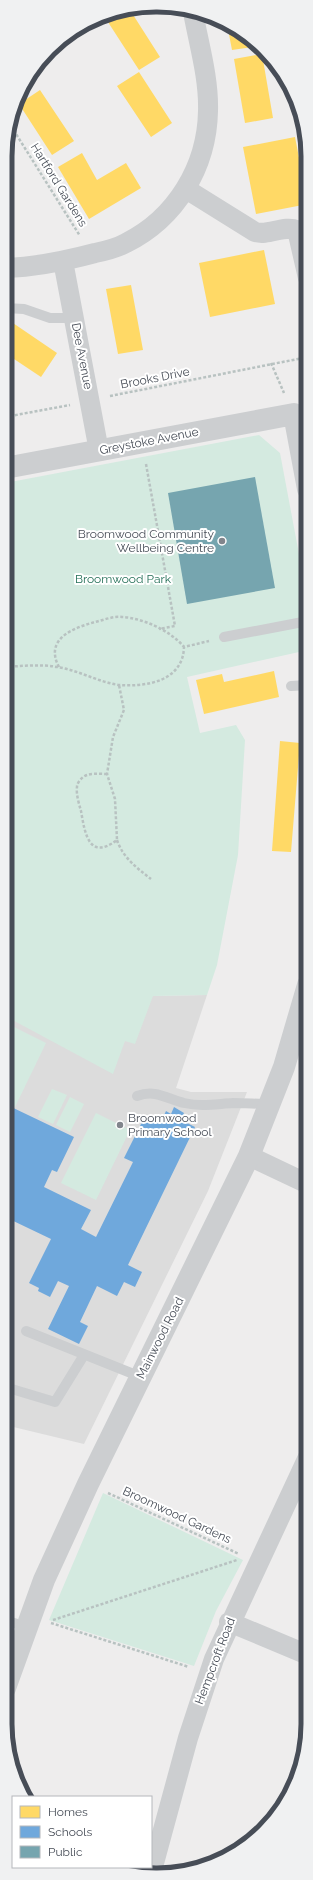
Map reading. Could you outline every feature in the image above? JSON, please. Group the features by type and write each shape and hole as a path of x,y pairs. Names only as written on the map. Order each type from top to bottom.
{"street":[{"path":"12,267 63,261 125,244 141,235 167,214 186,189 201,158 208,119 207,87 194,17"},
{"path":"186,189 255,232 262,233 292,229 297,230 301,247"},
{"name":"Dee Avenue","path":"63,261 91,400 99,451"},
{"name":"Greystoke Avenue","path":"12,467 301,413"},
{"name":"Mainwood Road","path":"12,1668 44,1580 88,1484 249,1156 292,1044 301,1011"},
{"path":"249,1156 301,1181"},
{"name":"Hempcroft Road","path":"153,1868 188,1738 209,1673 230,1622 251,1560 301,1470"},
{"path":"230,1622 301,1652"}],"lane":[{"path":"12,308 24,309 50,318 75,318"},
{"path":"224,638 301,623"},
{"path":"291,686 301,685"},
{"path":"137,1096 146,1093 160,1094 194,1105 270,1104"},
{"path":"26,1331 141,1377"},
{"path":"12,1389 55,1402 84,1355"},
{"path":"12,1622 26,1627"}],"path":[{"name":"Hartford Gardens","path":"14,131 92,254"},
{"name":"Brooks Drive","path":"12,416 301,358"},
{"path":"271,363 301,413"},
{"path":"142,442 175,626 159,629"},
{"path":"12,666 59,667 80,675 119,684 159,682 176,671 182,661 184,647 180,642 159,629 144,622 121,617 79,626 68,632 60,639 55,648 54,656 59,667"},
{"path":"184,647 224,638"},
{"path":"119,684 124,710 114,737 107,774 114,799 117,840 120,849 129,861 151,879"},
{"path":"107,774 84,776 79,780 77,788 84,832 88,840 92,845 98,848 105,848 117,840"},
{"name":"Broomwood Gardens","path":"88,1484 251,1560"},
{"path":"209,1673 48,1622 251,1560"}],"shaded area":[{"name":"Broomwood Primary School","path":"12,794 86,997 207,995 176,1088 191,1092 247,1092 208,1191 84,1444 12,1427"}],"green space":[{"name":"Broomwood Park","path":"259,435 280,453 301,565 301,652 187,677 200,733 236,725 245,740 238,855 217,965 207,995 153,996 135,1044 125,1041 113,1074 12,1020 12,482"},
{"path":"12,1026 46,1043 15,1107 12,1106"},
{"path":"52,1089 67,1095 53,1124 38,1117"},
{"path":"70,1097 84,1104 70,1132 56,1125"},
{"path":"96,1113 130,1130 96,1200 61,1183"},
{"path":"103,1493 243,1560 216,1611 194,1666 49,1620"}],"building: Homes":[{"path":"133,14 160,57 139,70 107,21"},
{"path":"228,31 251,47 232,50"},
{"path":"259,54 263,58 273,118 245,123 234,59"},
{"path":"139,72 172,123 151,137 117,86"},
{"path":"40,90 74,141 52,155 21,107 23,101"},
{"path":"295,137 301,168 301,205 256,214 243,147"},
{"path":"82,153 97,180 126,163 141,188 89,219 58,167"},
{"path":"264,250 275,304 210,317 199,263"},
{"path":"131,285 143,350 118,354 106,289"},
{"path":"12,322 57,353 41,377 12,358"},
{"path":"274,671 279,697 204,714 196,680 222,674 224,682"},
{"path":"280,741 300,743 291,852 272,851"}],"building: Schools":[{"path":"12,1107 74,1137 57,1172 52,1170 44,1187 91,1210 81,1229 96,1237 133,1162 124,1158 145,1116 160,1124 166,1111 171,1114 174,1107 184,1113 181,1120 195,1127 128,1265 142,1272 135,1287 124,1282 117,1296 97,1286 80,1322 88,1326 79,1344 48,1329 69,1286 58,1281 50,1297 38,1291 39,1288 29,1283 51,1239 12,1220"}],"building: Public":[{"name":"Broomwood Community Wellbeing Centre","path":"255,477 275,588 187,604 168,493"}],"place":[{"name":"Broomwood Community Wellbeing Centre","path":"222,541"},
{"name":"Broomwood Primary School","path":"120,1125"}]}
